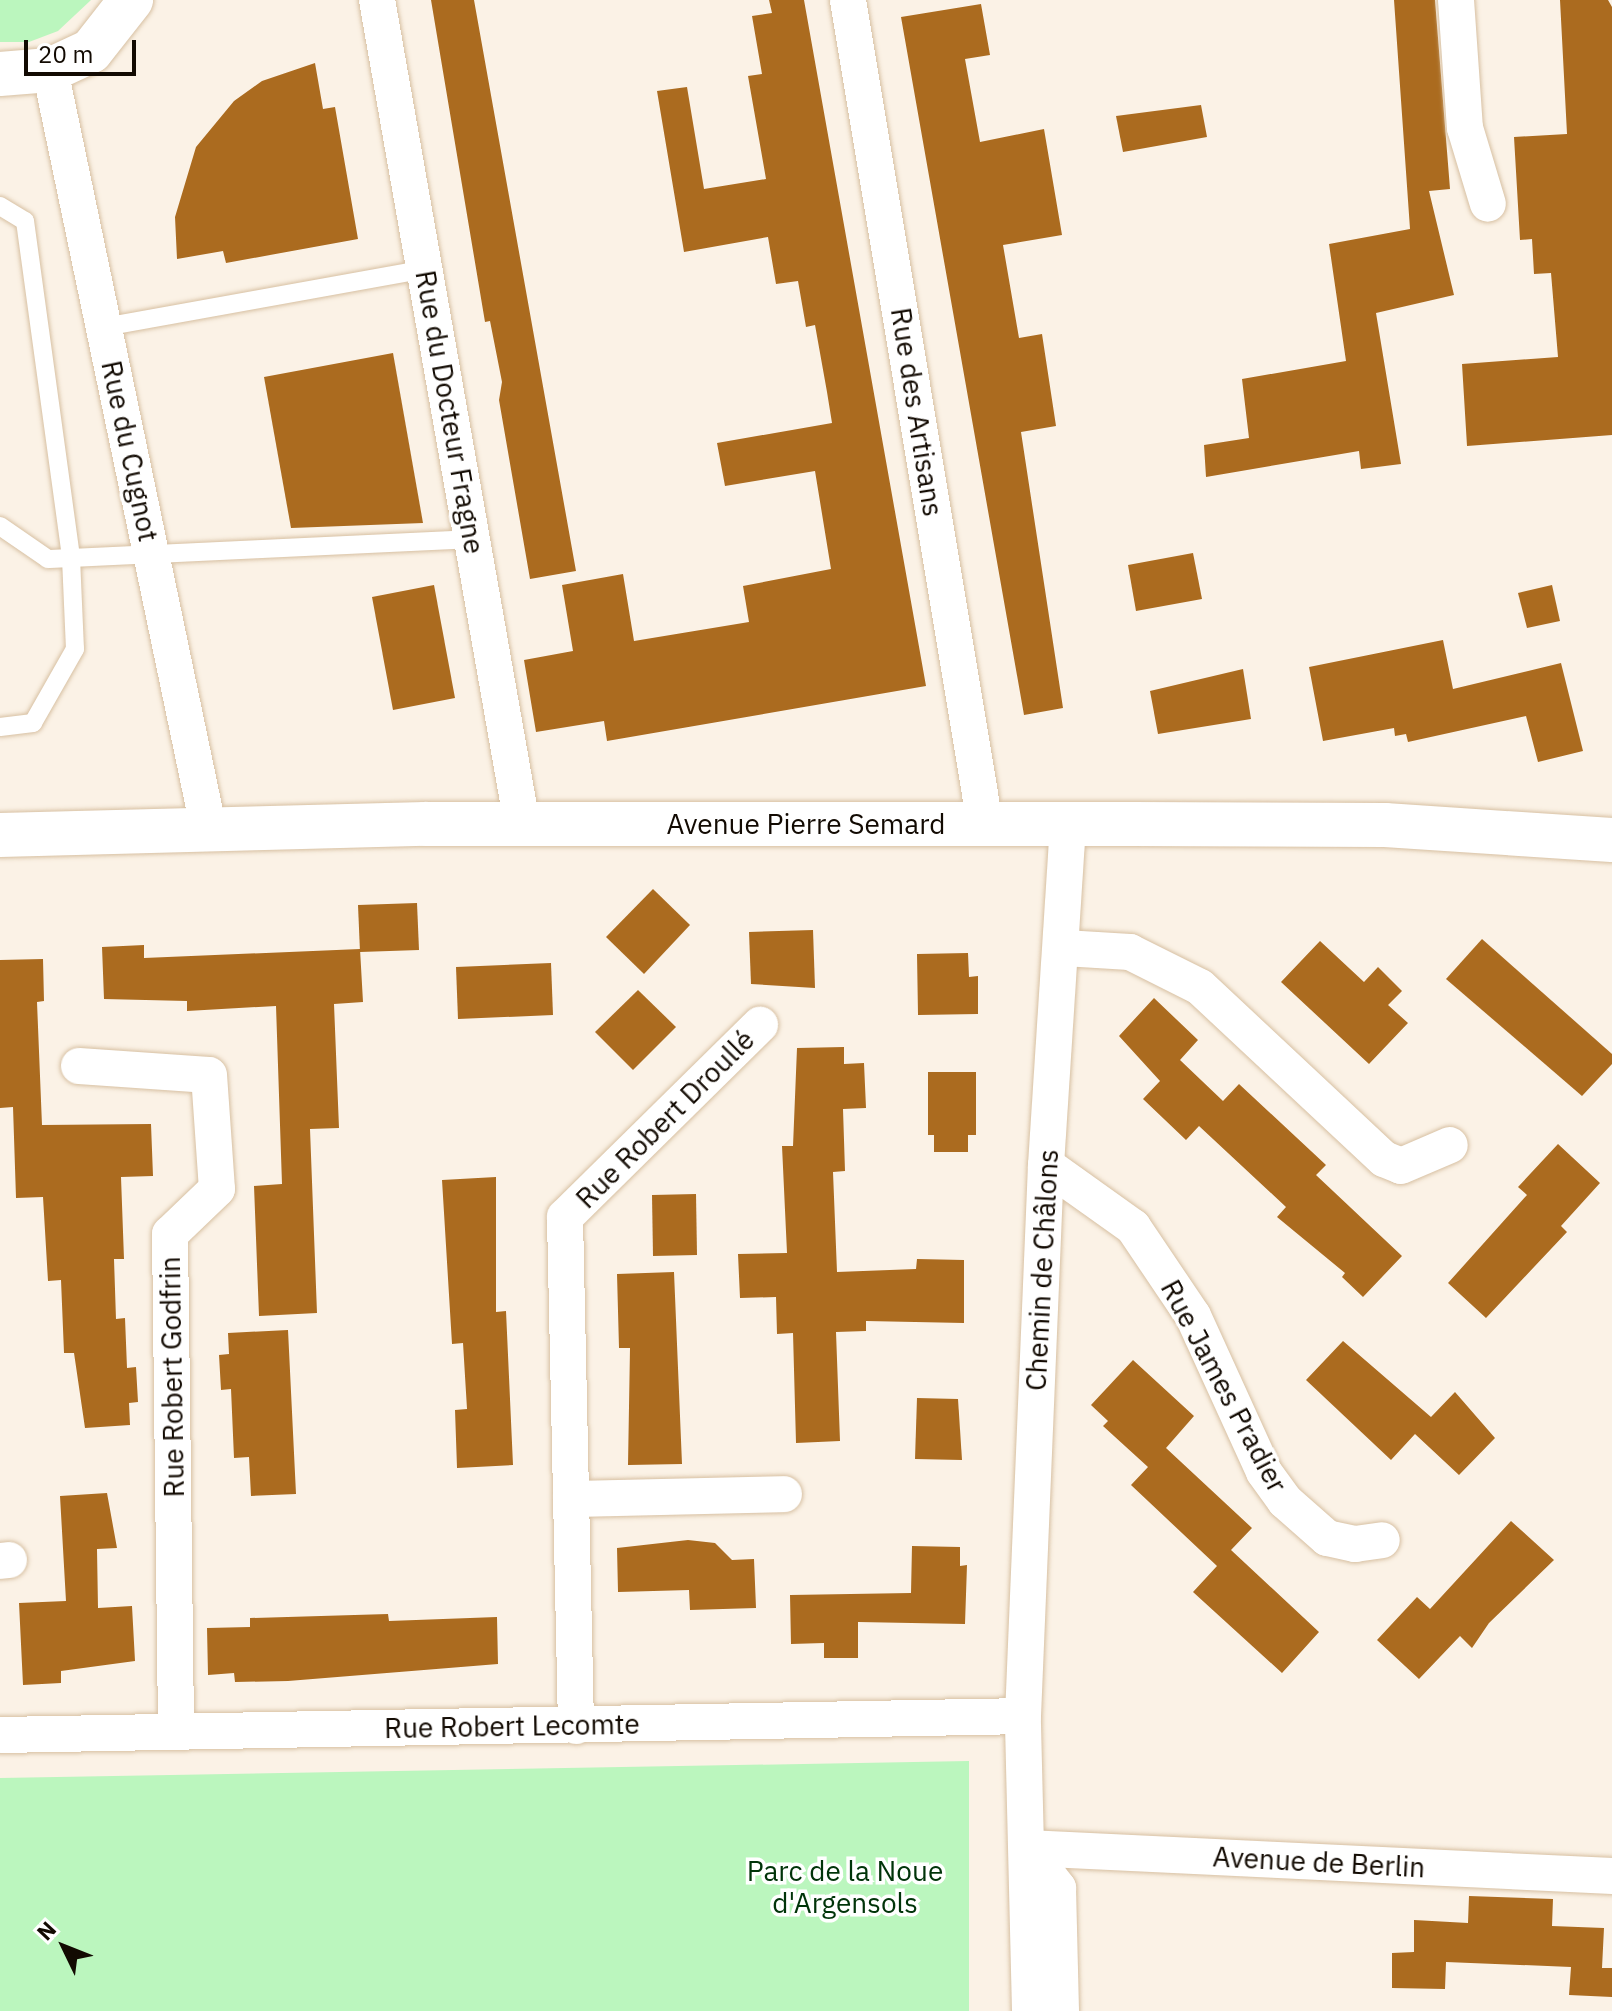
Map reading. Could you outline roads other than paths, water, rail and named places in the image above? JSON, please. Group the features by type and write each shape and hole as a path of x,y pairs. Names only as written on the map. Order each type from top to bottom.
{"main road":[{"path":"0,74 50,70 91,51 131,0"},
{"name":"Avenue Pierre Semard","path":"0,835 522,824 1068,824 1385,825 1612,840"}],"street":[{"name":"Rue du Docteur Fragne","path":"377,0 522,824"},
{"name":"Rue des Artisans","path":"848,0 985,824"},
{"path":"1456,0 1465,128 1488,204"},
{"name":"Rue du Cugnot","path":"50,70 209,831"},
{"name":"Chemin de Châlons","path":"1030,2011 1023,1716 1046,1165 1064,948 1068,824"},
{"path":"1064,948 1130,952 1200,987 1384,1159 1401,1166 1450,1145"},
{"name":"Rue Robert Droullé","path":"576,1726 565,1217 760,1025"},
{"name":"Rue Robert Godfrin","path":"79,1066 209,1075 217,1189 170,1234 176,1732"},
{"name":"Rue James Pradier","path":"1046,1165 1133,1227 1193,1316 1264,1472 1285,1501 1327,1538 1382,1540"},
{"path":"571,1499 784,1494"},
{"name":"Rue Robert Lecomte","path":"0,1735 1023,1716"},
{"path":"1027,1848 1058,1888 1061,2011"},
{"name":"Avenue de Berlin","path":"1027,1848 1612,1876"}],"lane":[{"path":"0,206 25,221 71,558 75,649 33,723 0,727"},
{"path":"104,327 425,269"},
{"path":"0,526 48,559 151,551 471,539"}],"park label":[{"name":"Parc de la Noue d'Argensols","path":"845,1887"}]}
